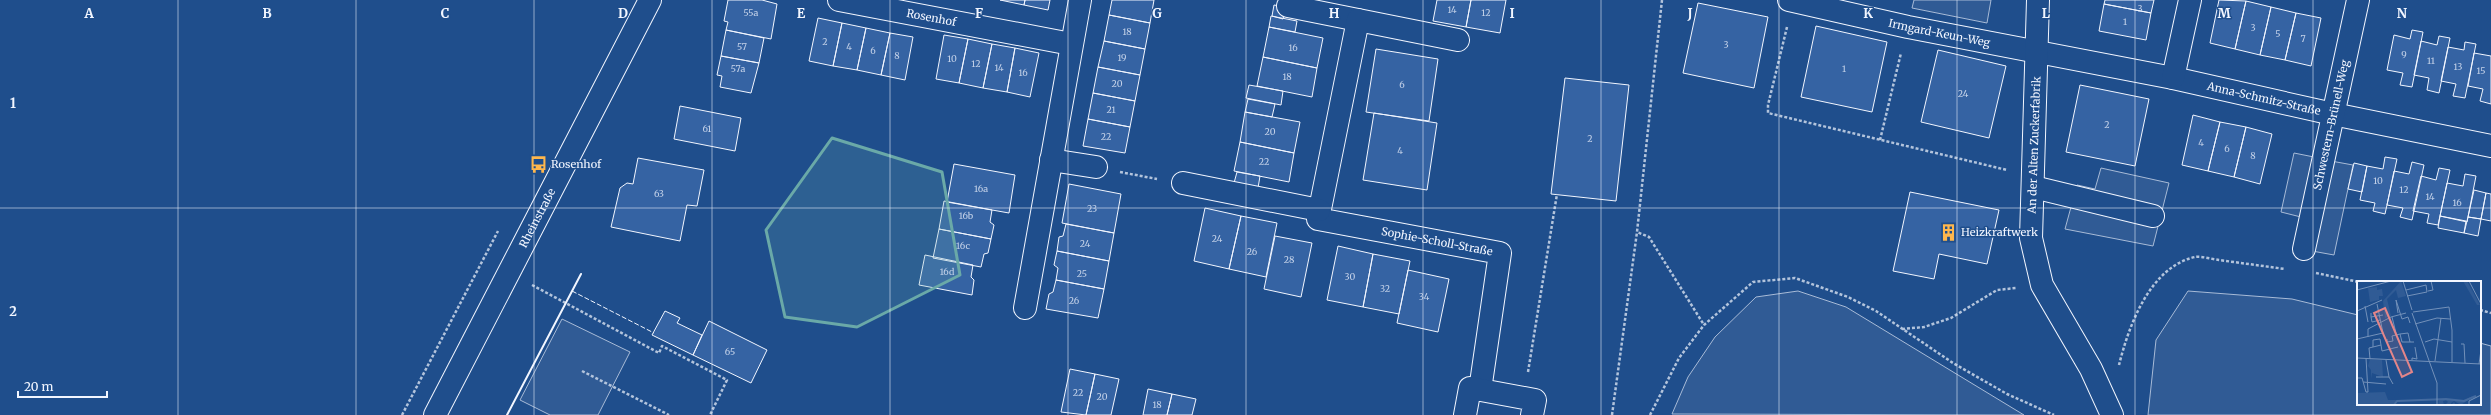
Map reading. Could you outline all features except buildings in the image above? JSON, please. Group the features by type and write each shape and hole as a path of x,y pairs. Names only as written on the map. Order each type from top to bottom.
{"street":[{"name":"Rheinstraße","path":"435,415 650,0"},
{"name":"Rosenhof","path":"839,0 1071,44"},
{"path":"1025,308 1080,0"},
{"name":"Irmgard-Keun-Weg","path":"1791,0 1845,7 1908,27 2037,52"},
{"name":"An der Alten Zuckerfabrik","path":"2038,0 2031,238 2042,285 2091,369 2112,415"},
{"path":"2173,78 2190,0"},
{"name":"Schwestern-Brünell-Weg","path":"2304,249 2358,0"},
{"path":"1288,6 1458,40"},
{"path":"1183,183 1319,210 1358,20"},
{"name":"Anna-Schmitz-Straße","path":"2037,52 2173,78 2333,114 2491,146"},
{"path":"1051,160 1096,167"},
{"path":"2033,182 2153,216"},
{"name":"Sophie-Scholl-Straße","path":"1319,210 1318,219 1500,253 1480,390"},
{"path":"1465,415 1470,388 1528,406"}],"path":[{"path":"1612,415 1637,232 1662,0"},
{"path":"1791,0 1768,105 1768,114 1880,140 2033,182"},
{"path":"1880,140 1908,27"},
{"path":"1096,167 1183,183"},
{"path":"1528,406 1556,194"},
{"path":"1637,232 1649,237 1704,325"},
{"path":"2119,370 2134,320 2143,302 2161,276 2178,264 2196,257 2287,269"},
{"path":"509,272 659,353 662,346 727,380 710,415"},
{"path":"2309,272 2357,282"},
{"path":"1650,415 1679,358 1704,325 1753,282 1795,278 1848,297 1876,311 1902,329 2007,394 2054,415"},
{"path":"1902,329 1924,327 1952,318 1997,290 2042,285"},
{"path":"2481,310 2491,313"},
{"path":"582,370 670,415"}],"highlighted area":[{"path":"832,138 942,172 960,275 857,327 785,317 766,230"}],"shaded area":[{"path":"1914,0 1991,0 1987,23 1912,8"},
{"path":"2294,153 2314,157 2301,217 2281,212"},
{"path":"2331,161 2353,165 2334,255 2312,251"},
{"path":"2101,168 2169,183 2153,246 2065,229 2077,185 2095,189"},
{"path":"1798,291 1846,307 2024,415 1672,414 1688,377 1715,337 1756,297"},
{"path":"2188,291 2292,299 2357,315 2357,405 2481,405 2481,343 2491,346 2491,415 2148,415 2156,340"},
{"path":"562,319 630,352 598,415 550,415 520,400"}],"fence":[{"path":"572,291 654,333"}],"wall":[{"path":"507,415 581,274"}],"place":[{"name":"Rosenhof","path":"538,164"},
{"name":"Heizkraftwerk","path":"1948,232"}]}
